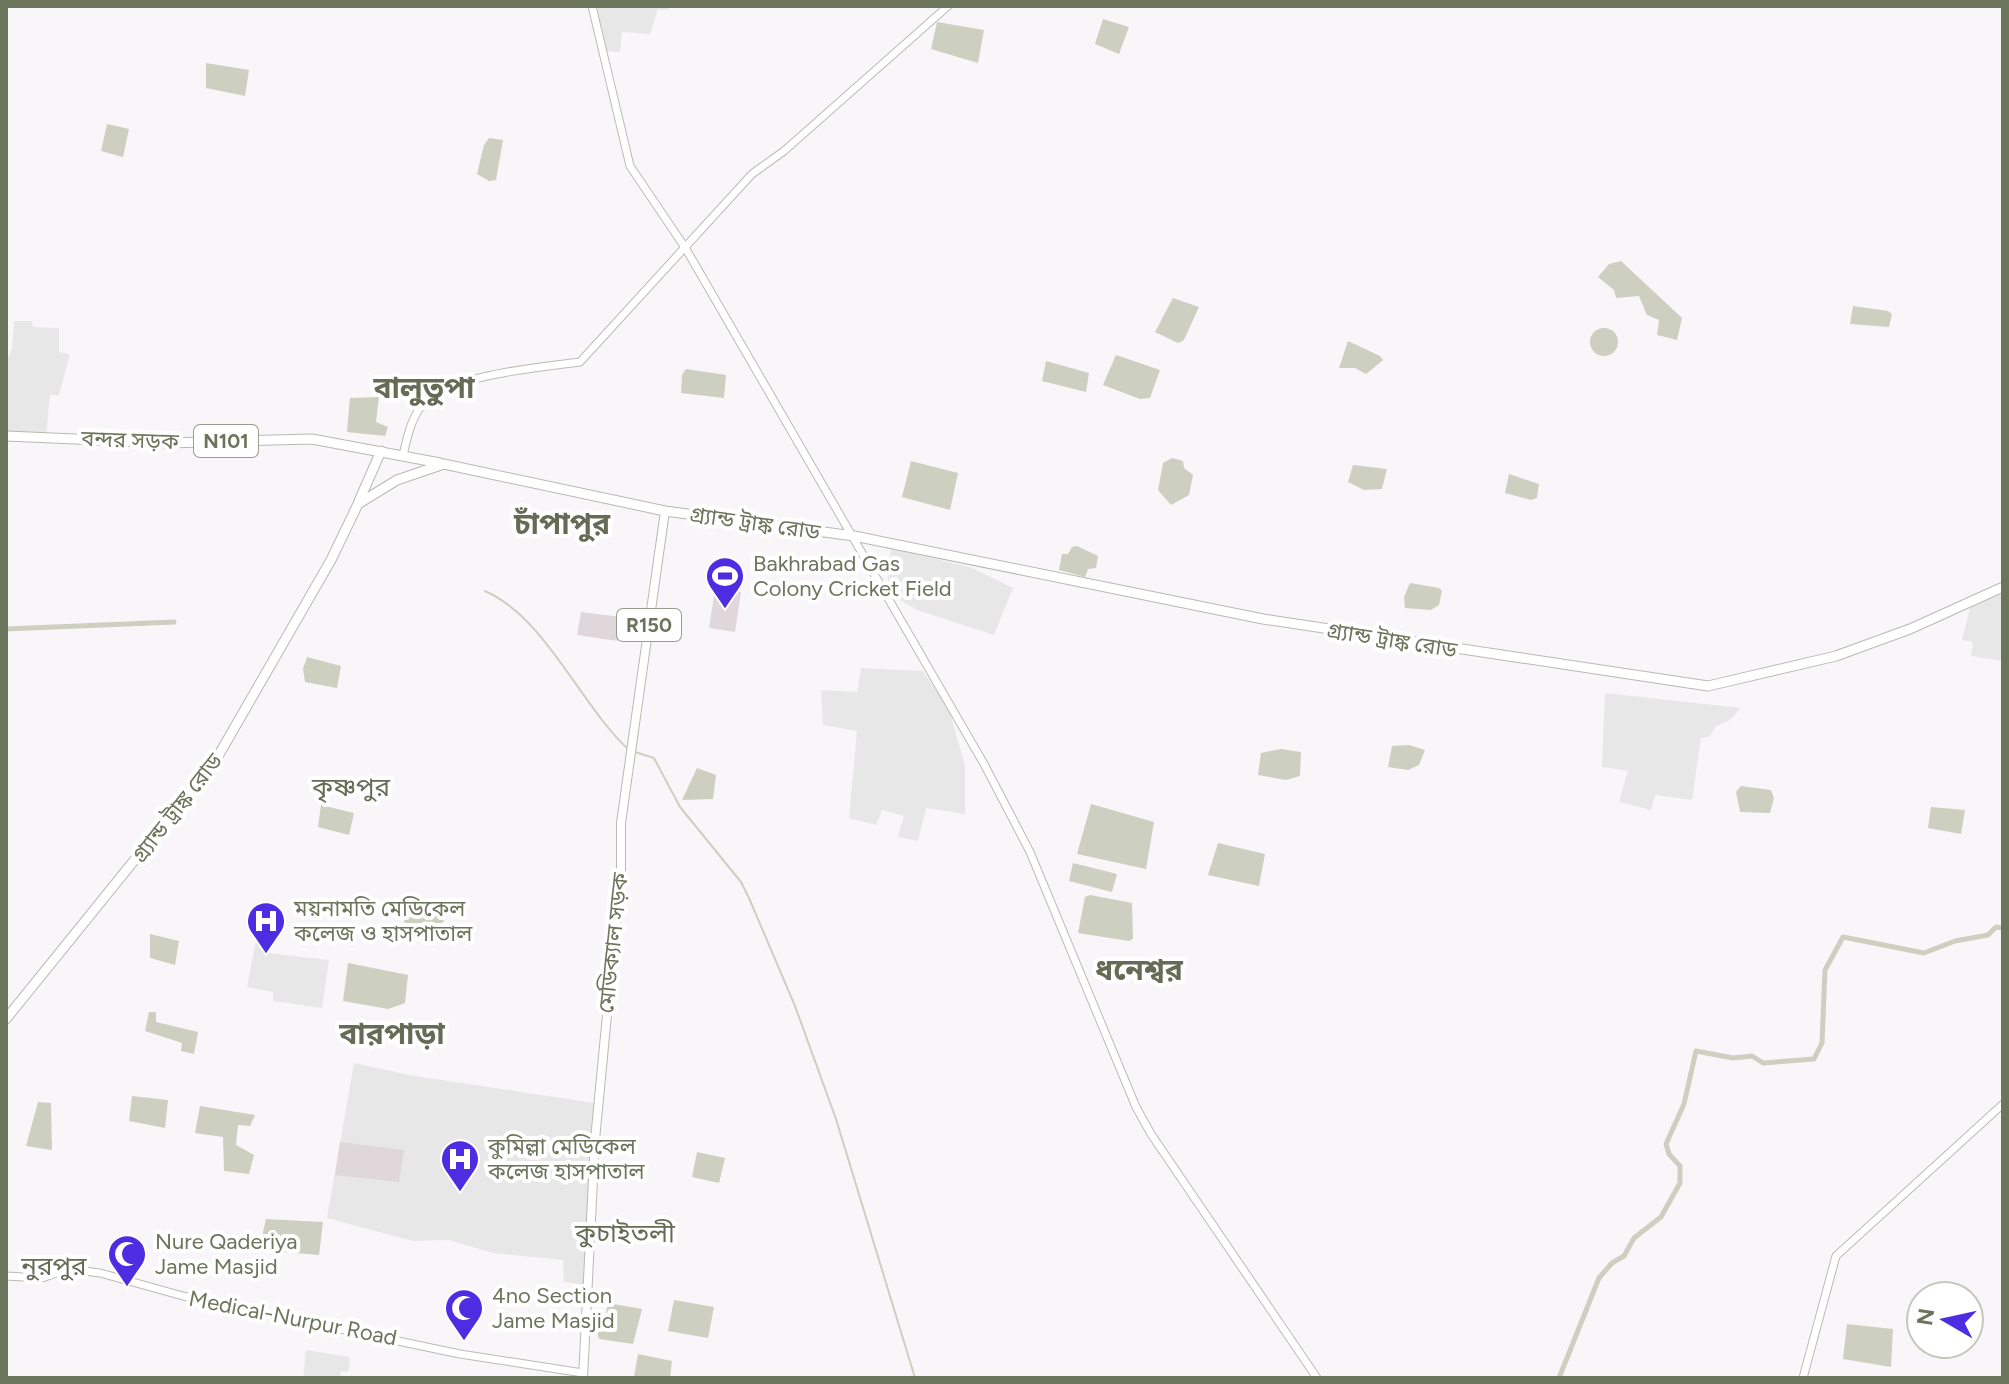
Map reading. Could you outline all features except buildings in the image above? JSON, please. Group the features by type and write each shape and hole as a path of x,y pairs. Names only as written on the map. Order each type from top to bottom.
{"highway":[{"name":"বন্দর সড়ক","path":"6,436 167,443 312,439 444,464"},
{"name":"গ্র্যান্ড ট্রাঙ্ক রোড","path":"6,1019 217,758 331,560 381,451"},
{"name":"গ্র্যান্ড ট্রাঙ্ক রোড","path":"444,464 665,511 854,536 1263,619 1708,686 1836,656 1910,629 2003,587"},
{"path":"358,504 397,480 444,464"}],"main road":[{"path":"592,6 630,166 686,249 755,373 854,536 1030,852 1136,1107 1196,1203 1317,1378"},
{"path":"403,455 409,429 421,407 437,393 505,372 580,362 752,174 784,151 948,6"},
{"name":"মেডিক্যাল সড়ক","path":"583,1375 595,1140 621,869 621,823 665,511"},
{"path":"1803,1378 1836,1256 2003,1104"},
{"name":"Medical-Nurpur Road","path":"6,1276 42,1278 68,1269 100,1273 183,1296 460,1354 583,1375"}],"shaded area":[{"path":"597,6 669,6 668,10 658,9 650,34 622,32 620,52 606,51"},
{"path":"1103,19 1129,27 1119,54 1095,44"},
{"path":"937,22 984,30 978,63 931,49"},
{"path":"206,63 249,70 245,96 206,88"},
{"path":"107,124 129,129 123,157 101,151"},
{"path":"489,138 503,140 496,180 489,181 477,174 484,145"},
{"path":"1621,261 1682,318 1677,340 1657,335 1659,320 1647,315 1639,296 1616,298 1614,290 1598,277 1609,264"},
{"path":"1173,298 1199,307 1184,340 1178,343 1155,332"},
{"path":"1853,306 1888,311 1892,314 1889,327 1850,324"},
{"path":"14,321 32,321 33,327 59,328 59,352 70,354 59,395 50,395 46,436 6,435 6,363 12,349"},
{"path":"1604,328 1614,332 1618,342 1614,352 1604,356 1594,352 1590,342 1594,332"},
{"path":"1348,341 1383,360 1366,374 1355,368 1339,368"},
{"path":"1116,355 1160,370 1150,398 1140,399 1103,385"},
{"path":"1046,361 1089,373 1086,392 1042,381"},
{"path":"686,369 726,375 724,398 681,393 682,375"},
{"path":"379,397 376,422 388,427 385,436 347,432 350,398"},
{"path":"1172,458 1183,461 1184,468 1193,475 1189,495 1171,505 1158,490 1163,463"},
{"path":"911,461 958,473 950,510 902,497"},
{"path":"1353,465 1387,469 1382,489 1364,490 1348,482"},
{"path":"1509,474 1539,484 1537,498 1531,500 1505,493"},
{"path":"1077,546 1098,556 1096,568 1088,569 1085,577 1059,570 1062,554 1068,554 1072,547"},
{"path":"891,548 972,568 1013,588 994,635 917,610 893,596 888,581"},
{"path":"1410,583 1439,588 1442,591 1439,605 1431,610 1405,608 1404,597"},
{"name":"Bakhrabad Gas Colony Cricket Field","path":"715,589 741,592 735,632 709,628"},
{"path":"2003,593 2003,661 1971,656 1973,642 1962,640 1970,608"},
{"path":"581,612 622,617 618,641 577,635"},
{"path":"307,657 341,666 337,688 305,682 303,669"},
{"path":"861,668 923,671 949,709 965,766 965,814 926,808 918,841 898,837 904,816 882,810 876,825 849,818 857,731 823,725 821,690 857,692"},
{"path":"1605,693 1741,708 1730,720 1716,726 1709,737 1701,738 1692,800 1655,795 1651,810 1619,802 1628,771 1602,767"},
{"path":"1409,745 1425,750 1419,765 1408,770 1388,767 1392,746"},
{"path":"1281,749 1301,752 1300,776 1286,780 1258,775 1261,753"},
{"path":"697,768 716,775 713,799 682,800"},
{"path":"1741,786 1771,790 1774,798 1770,813 1740,812 1736,792"},
{"path":"1091,804 1154,822 1146,869 1077,854"},
{"path":"321,805 354,813 349,835 318,827"},
{"path":"1931,807 1965,810 1961,834 1928,828"},
{"path":"1218,843 1265,854 1259,886 1208,875"},
{"path":"1073,863 1117,874 1112,892 1069,881"},
{"path":"1090,895 1132,903 1133,939 1129,941 1078,933 1085,897"},
{"path":"406,897 444,902 446,915 439,926 405,924 402,912"},
{"name":"ময়নামতি মেডিকেল কলেজ ও হাসপাতাল","path":"263,904 276,908 268,953 329,960 322,1008 273,1001 273,992 247,987"},
{"path":"150,934 179,941 175,965 150,958"},
{"path":"348,963 408,975 405,1003 388,1009 343,1001"},
{"path":"149,1012 156,1012 156,1022 198,1032 194,1054 181,1051 182,1043 145,1031"},
{"name":"কুমিল্লা মেডিকেল কলেজ হাসপাতাল","path":"354,1063 409,1075 595,1103 588,1169 587,1285 564,1282 563,1260 493,1253 449,1240 413,1241 327,1218"},
{"path":"132,1096 168,1100 165,1128 129,1121"},
{"path":"38,1102 51,1103 52,1150 26,1146"},
{"path":"200,1106 255,1115 250,1126 238,1125 236,1145 254,1155 249,1174 224,1171 223,1137 195,1133"},
{"path":"340,1142 404,1150 399,1182 335,1175"},
{"path":"697,1152 725,1158 719,1183 692,1177"},
{"path":"266,1219 323,1222 319,1255 259,1250"},
{"path":"674,1300 714,1307 708,1338 668,1331"},
{"path":"608,1303 642,1309 633,1344 599,1339 595,1324 605,1318"},
{"path":"1847,1324 1893,1329 1891,1367 1843,1359"},
{"path":"306,1350 350,1357 348,1372 341,1371 340,1378 303,1378"},
{"path":"638,1354 672,1361 670,1378 634,1377"}],"waterway":[{"path":"485,591 507,604 526,621 629,750"},
{"path":"6,629 174,622"},
{"path":"635,752 654,758 680,807 741,882 749,898 795,1006 836,1119 915,1378"},
{"path":"1559,1378 1599,1278 1612,1263 1624,1256 1634,1238 1661,1217 1680,1183 1680,1166 1669,1154 1666,1144 1684,1104 1696,1051 1733,1058 1752,1056 1763,1063 1814,1059 1822,1043 1825,970 1843,937 1924,953 1955,941 1988,935 1996,927 2003,928"}],"place":[{"name":"Bakhrabad Gas Colony Cricket Field","path":"725,610"},
{"name":"ময়নামতি মেডিকেল কলেজ ও হাসপাতাল","path":"266,955"},
{"name":"কুমিল্লা মেডিকেল কলেজ হাসপাতাল","path":"460,1193"},
{"name":"Nure Qaderiya Jame Masjid","path":"127,1288"},
{"name":"4no Section Jame Masjid","path":"464,1342"}],"district":[{"name":"বালুতুপা","path":"424,387"},
{"name":"চাঁপাপুর","path":"562,523"},
{"name":"কৃষ্ণপুর","path":"351,787"},
{"name":"ধনেশ্বর","path":"1139,969"},
{"name":"বারপাড়া","path":"392,1033"},
{"name":"কুচাইতলী","path":"625,1233"},
{"name":"নুরপুর","path":"54,1266"}]}
